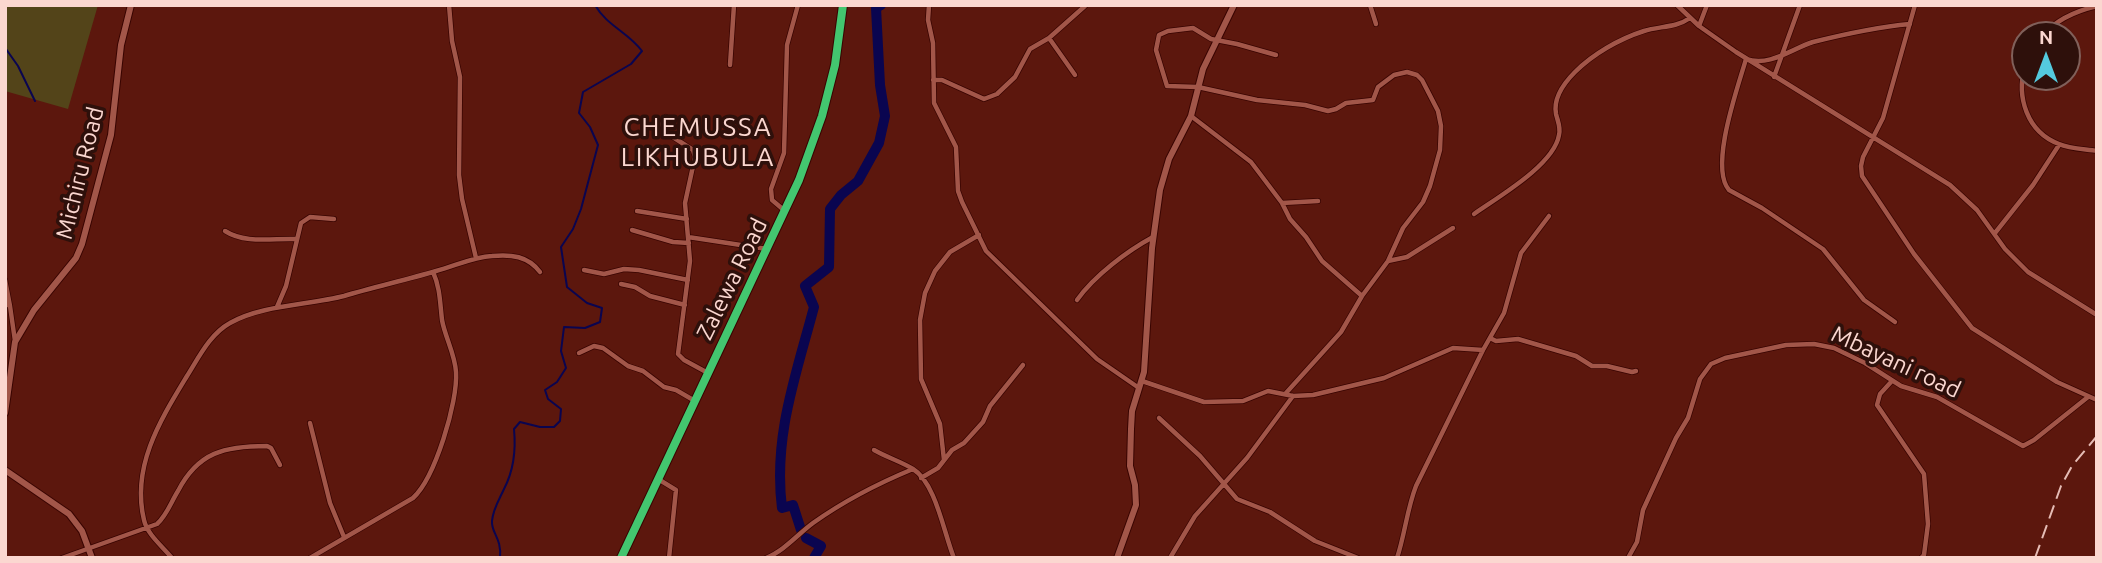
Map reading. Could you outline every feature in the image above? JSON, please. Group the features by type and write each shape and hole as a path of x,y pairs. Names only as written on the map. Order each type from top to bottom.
{"highway":[{"name":"Zalewa Road","path":"621,558 786,212 822,116 835,65 844,5"}],"street":[{"name":"Michiru Road","path":"5,413 15,342 34,310 76,258 82,244 113,125 121,45 131,5"},
{"path":"449,5 452,41 460,77 462,199 476,258"},
{"path":"730,65 734,5"},
{"path":"786,212 774,202 771,195 784,153 788,45 798,5"},
{"path":"929,5 934,103 956,147 958,191 990,256 1097,359 1140,384 1204,402 1243,401 1263,391 1293,396 1328,393 1373,382 1452,348 1483,350"},
{"path":"1117,558 1136,505 1130,458 1132,411 1140,384 1153,237 1164,174 1191,116 1198,87 1216,40 1234,5"},
{"path":"1370,5 1376,24"},
{"path":"1677,5 1699,26 1746,59 1951,185 1977,209 2005,249 2028,272 2097,315"},
{"path":"1699,26 1707,5"},
{"path":"1774,77 1800,5"},
{"path":"1915,5 1883,118 1861,166 1866,184 1966,323 2057,382 2097,400"},
{"path":"933,80 942,80 984,99 998,94 1015,77 1031,50 1085,6"},
{"path":"2058,21 2079,8 2097,6"},
{"path":"1474,214 1529,175 1543,163 1554,148 1560,125 1555,109 1556,101 1565,83 1583,64 1607,48 1643,31 1681,24 1690,18"},
{"path":"1746,59 1757,63 1782,56 1810,43 1882,27 1910,24"},
{"path":"1276,55 1216,40 1196,29 1188,28 1162,32 1158,35 1156,50 1165,84 1170,86 1198,87 1328,111 1346,103 1373,100 1381,83 1401,73 1417,75 1423,80 1438,111 1441,126 1440,150 1423,202 1403,229 1388,261 1336,338 1286,393"},
{"path":"1049,38 1075,75"},
{"path":"1746,59 1724,141 1725,186 1823,249 1864,300 1895,321"},
{"path":"2022,91 2027,117 2039,132 2059,145 2097,151"},
{"path":"1191,116 1251,162 1322,261 1362,296"},
{"path":"666,117 662,124 666,132 695,153 685,203 688,280 678,354 708,373"},
{"path":"1994,233 2033,185 2059,145"},
{"path":"1282,203 1318,201"},
{"path":"637,211 687,219"},
{"path":"1397,558 1416,486 1508,304 1521,253 1549,216"},
{"path":"277,308 286,286 298,228 304,219 334,219"},
{"path":"1388,261 1407,257 1453,228"},
{"path":"632,230 673,242 688,240 767,250"},
{"path":"225,231 235,237 251,239 296,239"},
{"path":"944,460 940,424 921,379 920,320 925,293 934,271 950,252 979,235"},
{"path":"1077,300 1094,280 1134,248 1153,237"},
{"path":"172,558 146,528 142,500 144,469 148,450 160,421 200,355 217,333 235,320 277,308 341,296 476,258 517,256 534,265 540,272"},
{"path":"584,270 604,274 624,269 639,270 688,280"},
{"path":"310,558 413,498 433,471 452,408 456,370 445,336 433,272"},
{"path":"5,280 15,342"},
{"path":"621,284 635,287 650,296 685,304"},
{"path":"1490,338 1496,341 1518,340 1576,356 1592,366 1636,371"},
{"name":"Mbayani road","path":"1628,558 1637,542 1641,515 1655,481 1688,418 1700,379 1715,362 1779,346 1814,344 1842,351 1891,382 1930,393 2023,446 2088,397"},
{"path":"579,353 594,346 603,348 628,366 651,376 664,387 676,390 695,401"},
{"path":"920,478 936,469 953,449 964,443 983,422 990,406 1023,365"},
{"path":"1891,382 1880,394 1877,405 1924,474 1928,534 1922,558"},
{"path":"1170,558 1195,516 1247,458 1293,396"},
{"path":"1159,418 1200,456 1223,485 1244,503 1270,512 1315,541 1358,558"},
{"path":"310,423 330,503 344,537"},
{"path":"62,558 162,520 189,472 211,454 227,449 267,446 281,465"},
{"path":"874,450 914,469 935,500 954,558"},
{"path":"766,558 814,523 884,481 914,469"},
{"path":"5,470 23,485 69,513 77,522 92,558"},
{"path":"657,479 676,490 669,558"}],"shaded area":[{"path":"5,5 98,5 68,109 5,91"}],"waterway":[{"path":"500,558 492,521 512,467 514,429 520,422 554,427 560,421 561,409 548,399 545,390 557,382 566,368 561,351 564,327 585,328 600,322 602,308 587,303 567,287 561,247 573,229 581,209 598,145 590,127 579,113 583,92 631,64 642,51 605,18 595,5"},
{"path":"801,530 793,505 782,508 780,482 783,431 814,307 805,286 829,267 830,209 841,195 858,181 879,143 885,116 880,85 876,8 881,5"},
{"path":"5,38 6,49 18,66 35,101"},
{"path":"806,538 821,546 814,558"}],"railway":[{"path":"2035,558 2061,486 2072,466 2097,436"}],"district":[{"name":"CHEMUSSA LIKHUBULA","path":"698,142"}]}
